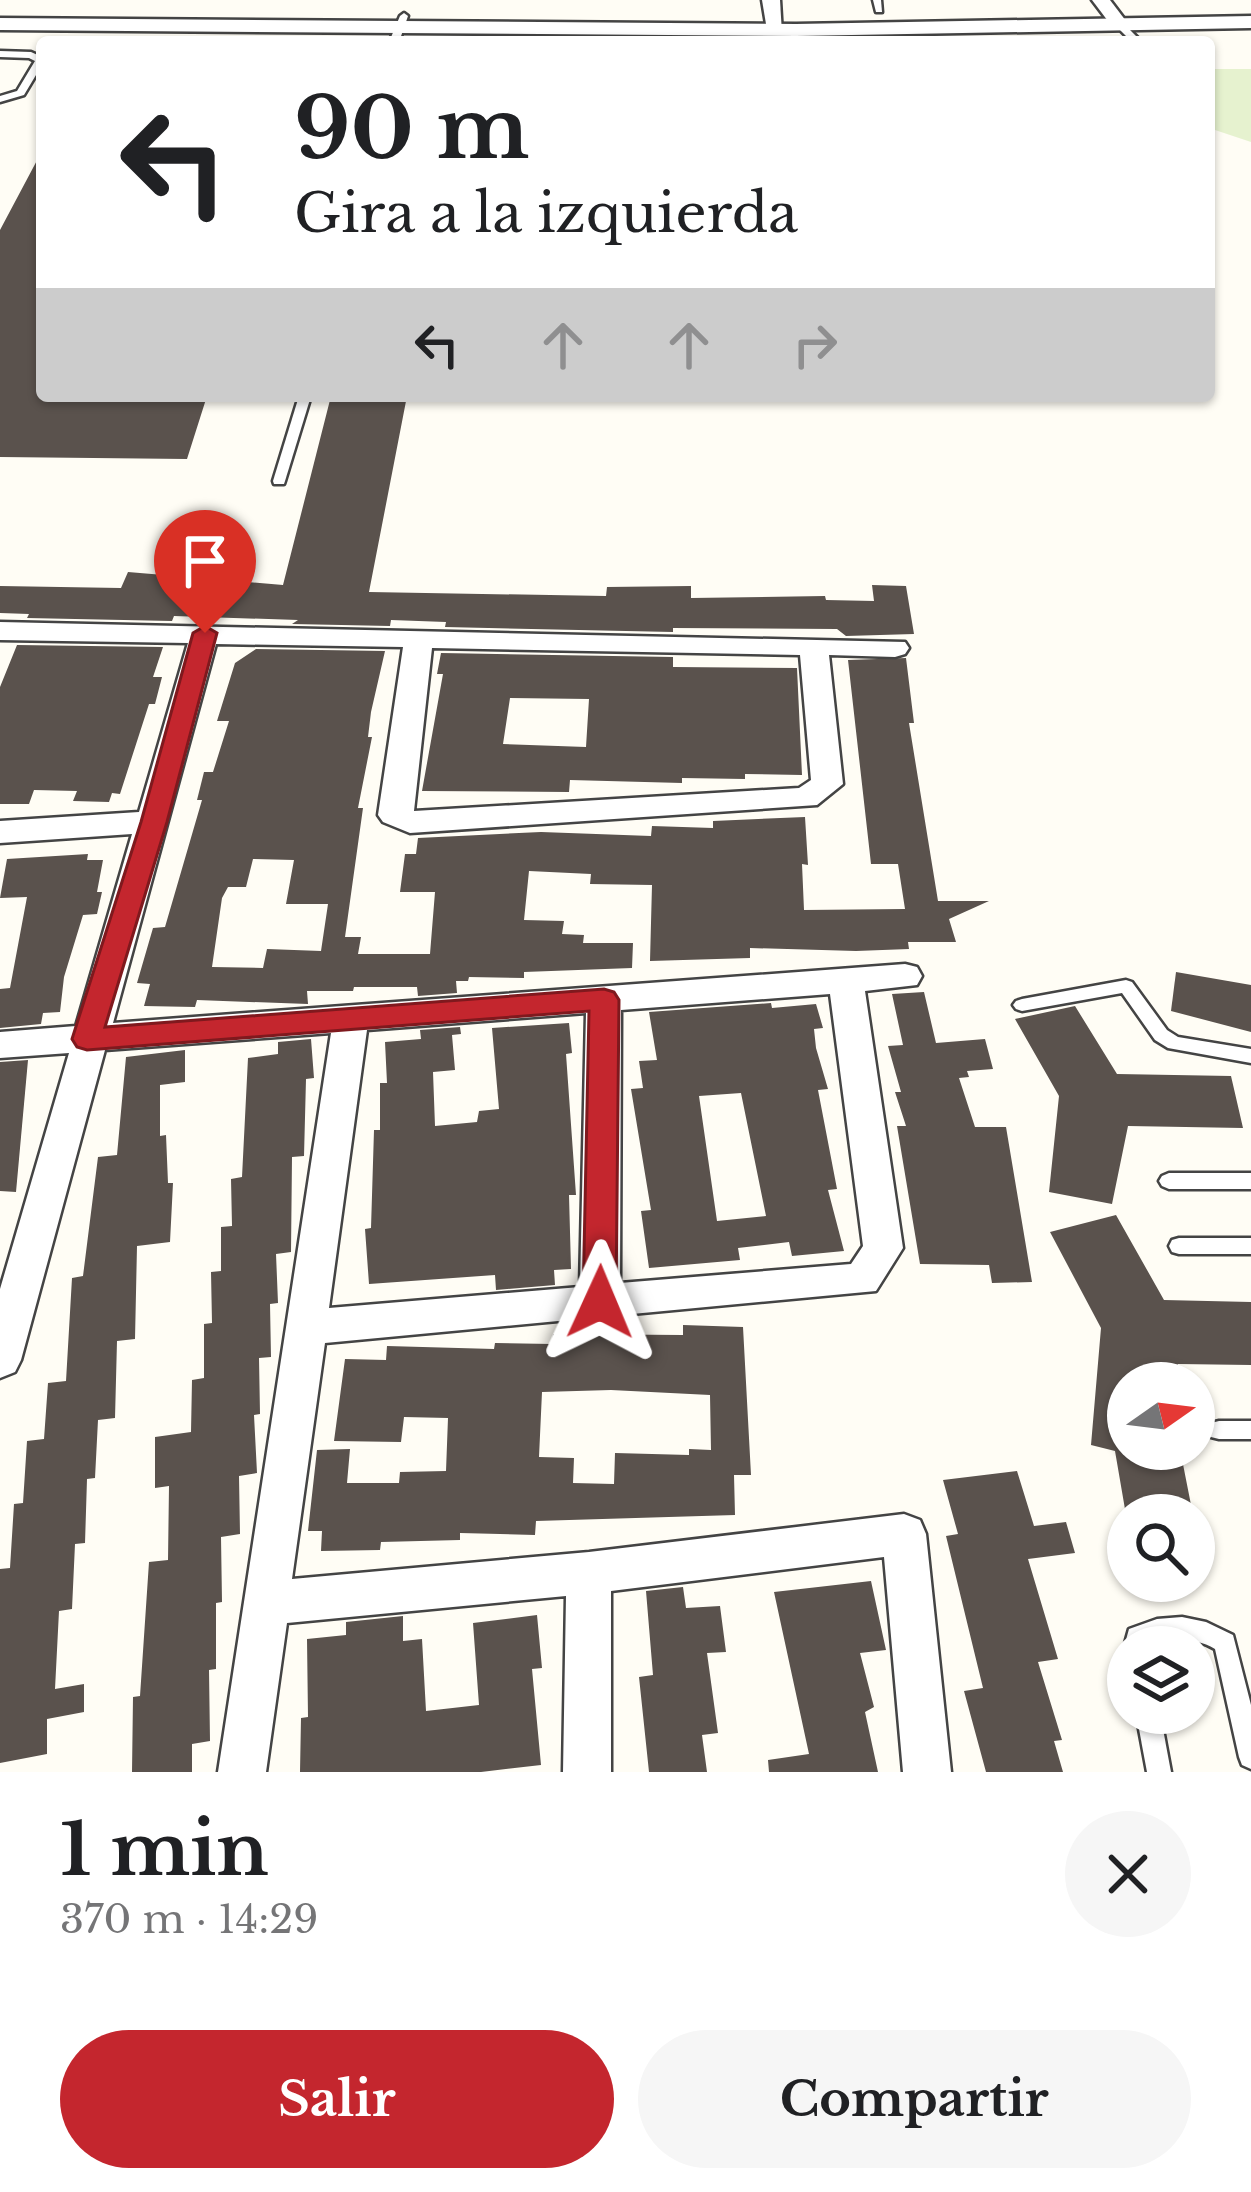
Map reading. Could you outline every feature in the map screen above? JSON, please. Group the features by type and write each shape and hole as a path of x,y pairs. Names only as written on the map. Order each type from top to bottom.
{"street":[{"path":"1110,13 1251,22"},
{"path":"0,15 400,28 784,16 1251,13"},
{"path":"0,24 120,20"},
{"path":"0,631 896,648"},
{"path":"0,1360 205,633"},
{"path":"419,638 394,815 410,822 806,798 827,784 814,646"},
{"path":"0,832 154,822"},
{"path":"0,1046 904,976"},
{"path":"310,1327 862,1280 883,1248 846,981"},
{"path":"600,1302 604,1000"},
{"path":"242,1772 351,1019"},
{"path":"267,1603 589,1573 904,1534 927,1772"},
{"path":"587,1772 589,1573"}],"lane":[{"path":"1110,13 1131,36"},
{"path":"0,54 36,58"},
{"path":"0,99 21,93 36,67"},
{"path":"279,481 303,402"},
{"path":"1022,1005 1126,986 1160,1035 1174,1043 1251,1056"},
{"path":"1169,1181 1251,1181"},
{"path":"1179,1246 1251,1246"},
{"path":"1219,1430 1251,1430"},
{"path":"1215,1635 1225,1643 1251,1757"},
{"path":"1152,1734 1159,1772"}],"green space":[{"path":"1215,69 1251,69 1251,142 1215,130"}],"building":[{"path":"36,162 36,402 205,402 187,459 0,457 0,230"},
{"path":"329,402 406,402 369,592 606,596 607,587 691,586 691,598 825,596 826,600 874,601 872,585 906,586 914,634 846,636 837,629 673,628 673,632 445,627 446,622 391,620 390,626 292,624 298,620 174,616 172,621 27,618 29,614 0,613 0,586 121,588 128,572 283,585"},
{"path":"17,645 163,647 153,677 162,677 155,704 149,704 120,794 112,793 109,802 73,801 77,791 34,790 29,804 0,804 0,687"},
{"path":"256,649 385,651 371,712 368,737 372,737 358,808 363,808 345,937 361,937 358,954 430,954 435,892 400,892 405,854 416,854 418,838 541,832 651,836 652,826 713,828 713,821 805,817 804,910 905,909 898,864 871,864 848,660 906,658 914,723 909,723 938,901 989,901 949,919 956,942 908,942 909,949 856,951 750,948 750,958 650,961 652,885 590,884 591,874 529,871 524,920 564,921 562,934 584,935 583,943 633,943 632,968 524,972 524,978 469,977 456,981 457,993 418,996 417,987 354,987 353,991 307,991 308,1004 197,1000 195,1007 144,1006 150,984 137,983 153,928 165,927 202,800 197,800 204,772 213,772 229,721 217,721 235,663","holes":["253,859 294,860 286,904 328,904 321,951 267,949 263,968 212,967 222,898 228,887 246,887"]},
{"path":"441,653 673,657 673,667 797,668 802,775 682,778 682,783 570,780 569,792 422,791 443,674 437,674","holes":["510,698 589,699 586,747 503,744"]},
{"path":"88,854 87,860 103,860 97,892 102,892 97,914 83,915 64,977 60,1012 43,1013 41,1024 0,1028 0,989 10,988 27,897 0,898 7,859"},
{"path":"1176,972 1251,985 1251,1032 1171,1011"},
{"path":"924,992 936,1043 985,1039 993,1069 967,1071 969,1077 959,1078 975,1127 1006,1127 1032,1282 992,1283 989,1265 920,1264 897,1126 906,1126 888,1046 903,1045 892,994"},
{"path":"816,1004 823,1028 814,1029 816,1048 828,1089 818,1090 837,1189 828,1190 844,1251 792,1256 789,1242 738,1248 740,1260 649,1268 641,1211 651,1210 631,1089 643,1088 639,1061 657,1060 649,1012","holes":["741,1093 766,1216 717,1221 699,1096"]},
{"path":"1075,1006 1117,1074 1231,1076 1243,1128 1128,1126 1112,1204 1049,1192 1059,1096 1015,1019"},
{"path":"569,1023 572,1053 566,1054 576,1195 569,1195 571,1269 554,1270 555,1285 496,1290 495,1275 369,1284 365,1229 371,1228 380,1083 387,1083 385,1042 421,1039 420,1030 460,1027 461,1034 452,1035 455,1070 433,1072 435,1126 477,1122 479,1111 499,1109 492,1028"},
{"path":"311,1039 314,1078 306,1079 304,1156 292,1157 291,1252 276,1254 278,1303 270,1304 271,1357 259,1358 260,1414 254,1415 257,1473 239,1476 240,1534 221,1537 216,1669 209,1670 210,1741 192,1744 192,1772 132,1772 133,1697 140,1696 149,1562 168,1560 169,1486 155,1488 155,1437 191,1432 192,1380 204,1378 204,1324 212,1323 211,1272 221,1271 221,1227 232,1226 231,1179 242,1177 248,1058 278,1054 278,1042"},
{"path":"185,1050 185,1082 160,1085 160,1136 166,1135 168,1183 173,1183 170,1242 137,1246 135,1339 117,1341 115,1418 98,1420 95,1478 87,1479 85,1543 75,1544 72,1609 59,1611 55,1689 84,1684 84,1712 47,1719 47,1754 0,1763 0,1569 10,1568 14,1504 23,1503 27,1441 44,1439 48,1383 66,1381 72,1278 83,1276 98,1157 117,1155 126,1057"},
{"path":"28,1060 16,1192 0,1191 0,1062"},
{"path":"1116,1215 1164,1300 1251,1302 1251,1365 1107,1362 1107,1449 1091,1445 1101,1328 1050,1232"},
{"path":"683,1325 743,1327 751,1475 734,1475 735,1515 536,1521 535,1535 460,1533 460,1540 381,1542 380,1550 321,1551 322,1531 308,1531 317,1450 350,1449 347,1483 399,1483 400,1472 446,1471 448,1418 404,1417 401,1442 334,1441 345,1359 386,1360 387,1346 494,1349 495,1343 552,1344 553,1334 683,1335","holes":["542,1392 710,1395 711,1450 689,1449 689,1455 615,1453 614,1484 573,1483 574,1458 539,1457"]},
{"path":"1118,1470 1184,1470 1189,1494 1122,1494"},
{"path":"1017,1471 1034,1526 1066,1522 1075,1553 1028,1559 1058,1659 1038,1662 1062,1740 1054,1741 1063,1772 986,1772 964,1691 983,1688 946,1536 958,1534 943,1480"},
{"path":"871,1581 886,1650 860,1653 874,1707 865,1712 878,1772 769,1772 768,1760 809,1754 774,1592"},
{"path":"683,1587 686,1608 720,1606 726,1652 707,1653 718,1733 702,1735 707,1772 649,1772 639,1677 653,1675 646,1591"},
{"path":"537,1615 542,1668 532,1669 541,1765 481,1772 300,1772 301,1718 308,1717 307,1639 346,1635 346,1622 403,1616 403,1641 422,1639 426,1711 479,1705 473,1623"}],"route":[{"path":"205,633 154,822 87,1039 604,1000 600,1302"}]}
